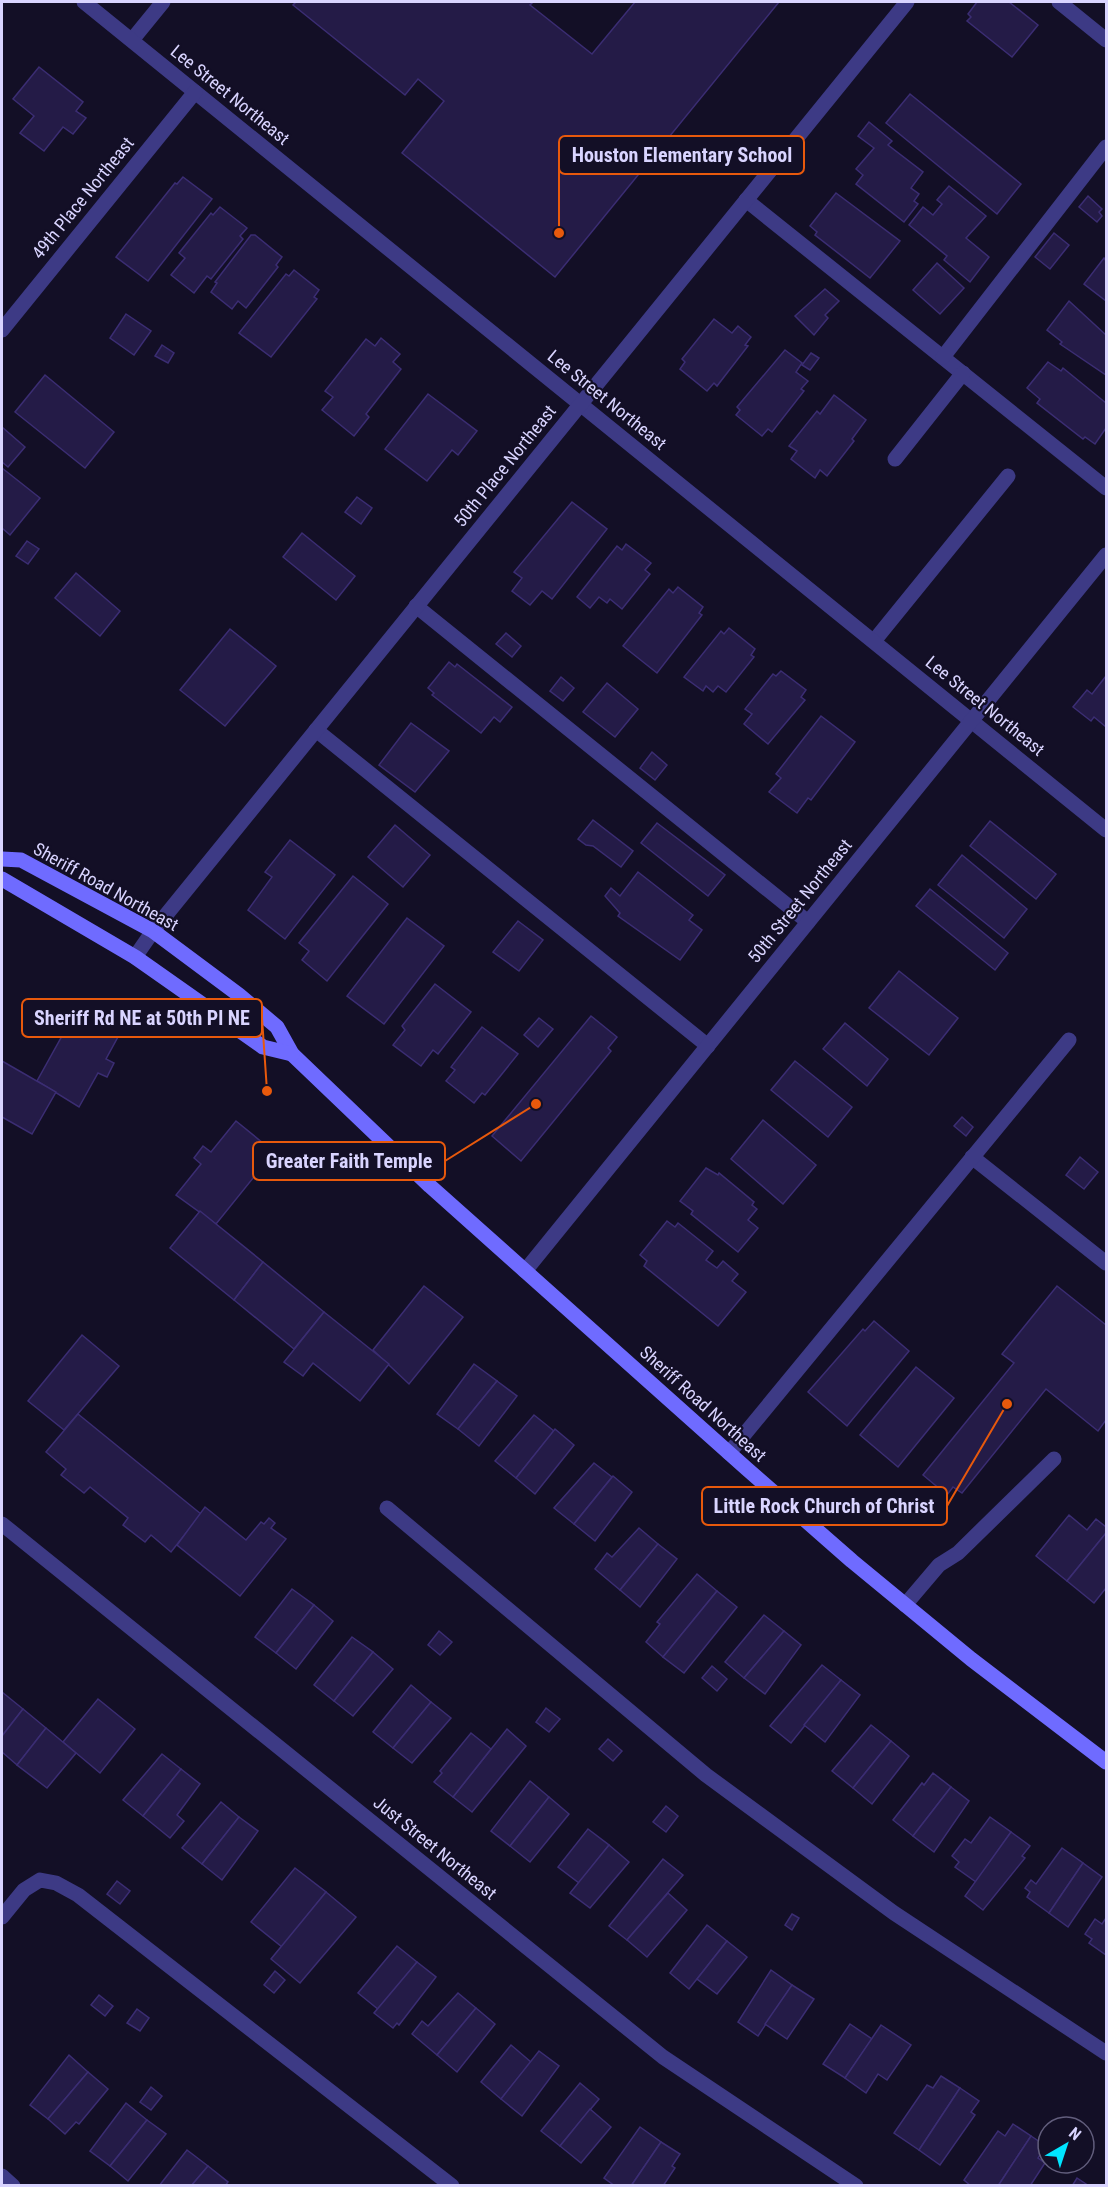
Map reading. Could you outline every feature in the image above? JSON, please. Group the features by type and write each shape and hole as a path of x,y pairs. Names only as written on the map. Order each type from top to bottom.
{"main road":[{"name":"Sheriff Road Northeast","path":"2,859 21,860 153,931 239,995 277,1027 292,1054 430,1186 729,1453 971,1659 1107,1762"},
{"path":"2,879 135,957 263,1047 292,1054"}],"street":[{"name":"Lee Street Northeast","path":"84,2 1107,830"},
{"path":"132,40 163,2"},
{"name":"50th Place Northeast","path":"135,957 153,931 315,730 907,2"},
{"path":"1059,2 1107,40"},
{"name":"49th Place Northeast","path":"2,330 195,92"},
{"path":"943,357 1107,147"},
{"path":"746,200 1107,488"},
{"path":"895,459 963,373"},
{"path":"874,641 1008,476"},
{"name":"50th Street Northeast","path":"525,1271 1107,555"},
{"path":"416,606 808,922"},
{"path":"315,730 708,1046"},
{"path":"729,1453 1069,1040"},
{"path":"972,1157 1107,1263"},
{"path":"905,1605 939,1565 958,1553 1054,1459"},
{"path":"387,1508 706,1775 894,1914 1107,2053"},
{"name":"Just Street Northeast","path":"2,1524 663,2056 856,2186"},
{"path":"2,1917 24,1890 40,1880 56,1883 78,1895 452,2186"},
{"path":"2,2176 13,2186"}],"building":[{"path":"296,2 533,2 530,5 592,54 635,2 779,2 555,277 402,153 444,101 418,79 405,95 293,5"},
{"path":"977,2 1009,2 1038,25 1012,57 967,21 971,17 968,14"},
{"path":"39,67 83,102 76,111 86,118 73,134 63,127 44,151 20,133 34,116 13,99"},
{"path":"910,94 1021,184 997,214 886,123"},
{"path":"869,122 892,141 888,145 923,172 911,188 919,194 914,201 918,204 904,222 856,184 863,175 856,169 874,148 858,136"},
{"path":"183,177 212,199 148,281 116,257 175,183 177,184"},
{"path":"949,186 986,216 966,238 989,257 970,282 944,260 947,256 909,225 923,207 933,215 942,204 937,200"},
{"path":"836,193 900,241 870,278 815,235 817,232 810,226"},
{"path":"1088,196 1102,209 1099,212 1102,216 1097,222 1079,207"},
{"path":"220,207 247,228 240,236 243,239 211,279 207,276 194,293 171,275 185,258 179,253 211,213 213,215"},
{"path":"1054,233 1069,245 1050,269 1035,257"},
{"path":"251,235 255,235 282,257 276,265 278,267 246,308 238,301 232,309 211,292 217,283 215,282"},
{"path":"1104,258 1106,261 1106,301 1084,284"},
{"path":"937,263 964,288 940,314 913,290"},
{"path":"294,270 319,290 314,297 317,299 271,357 239,333 286,274 289,276"},
{"path":"825,289 839,301 825,315 828,318 814,335 795,316"},
{"path":"1069,301 1106,335 1106,375 1060,344 1062,342 1047,330"},
{"path":"126,314 151,331 134,355 110,338"},
{"path":"714,319 732,333 738,326 751,337 745,345 748,346 717,386 714,383 707,391 680,369 685,362 682,359"},
{"path":"381,338 400,354 393,362 401,369 366,414 369,417 354,436 322,410 333,397 325,391 366,339 375,346"},
{"path":"162,345 174,353 168,363 155,356"},
{"path":"785,350 802,363 796,372 808,381 801,389 804,391 772,432 768,429 762,436 736,415 740,410 737,407"},
{"path":"811,353 819,358 810,370 802,365"},
{"path":"1048,362 1061,371 1063,368 1106,403 1106,428 1095,444 1085,437 1083,439 1037,403 1040,399 1027,388"},
{"path":"45,375 114,432 85,468 15,412"},
{"path":"428,394 477,431 458,455 452,450 427,481 385,449"},
{"path":"834,395 866,420 852,439 854,441 827,476 820,470 815,478 791,459 797,451 789,446 817,411 820,414"},
{"path":"2,427 25,447 8,467 2,462"},
{"path":"2,468 40,498 10,535 2,528"},
{"path":"357,497 372,508 361,524 345,512"},
{"path":"572,502 607,529 552,599 542,591 530,605 512,591 522,578 514,572"},
{"path":"302,533 355,576 336,600 283,557"},
{"path":"27,541 39,549 28,564 16,556"},
{"path":"626,544 651,563 645,570 650,574 622,609 610,599 607,603 599,597 590,608 577,597 617,546 622,550"},
{"path":"76,573 120,611 100,636 55,598"},
{"path":"678,587 703,607 699,613 702,615 657,673 623,646 669,589 673,593"},
{"path":"729,628 755,649 751,655 754,657 726,692 718,686 713,692 706,686 703,691 684,677 721,631 724,634"},
{"path":"230,629 276,666 225,726 180,690"},
{"path":"506,633 521,646 512,657 496,644"},
{"path":"449,662 455,667 457,664 512,707 500,722 494,717 481,733 432,695 434,693 428,688"},
{"path":"781,671 806,690 801,697 805,700 768,744 744,724 752,714 745,709 773,674 776,676"},
{"path":"1106,676 1106,727 1094,717 1091,721 1073,707 1087,690 1092,694"},
{"path":"561,677 574,688 563,701 550,691"},
{"path":"607,683 638,709 615,737 583,712"},
{"path":"821,716 855,742 811,800 808,798 797,813 769,792 781,778 776,774"},
{"path":"411,723 449,751 415,792 379,765"},
{"path":"652,752 667,765 655,780 640,768"},
{"path":"593,820 633,851 621,867 593,846 586,845 578,839"},
{"path":"990,821 1056,874 1036,899 970,846"},
{"path":"657,823 725,875 708,896 641,843"},
{"path":"395,825 430,855 403,887 368,857"},
{"path":"290,840 335,875 285,939 248,910 272,877 265,872"},
{"path":"962,855 1027,909 1004,938 938,885"},
{"path":"638,872 693,915 689,920 702,930 680,960 618,916 620,913 605,896 611,888 620,896"},
{"path":"353,876 388,904 327,981 302,960 309,951 299,943"},
{"path":"930,889 1008,953 995,970 916,906"},
{"path":"407,918 444,946 384,1024 347,996"},
{"path":"518,921 543,940 519,971 493,952"},
{"path":"899,971 958,1018 929,1055 869,1008"},
{"path":"435,984 471,1012 438,1054 433,1050 421,1066 393,1045 405,1030 402,1026"},
{"path":"82,1000 125,1024 106,1059 114,1063 107,1077 98,1073 79,1107 37,1081"},
{"path":"591,1016 617,1037 608,1048 611,1051 521,1161 492,1136"},
{"path":"539,1018 553,1029 538,1047 524,1035"},
{"path":"845,1023 888,1059 867,1086 823,1049"},
{"path":"482,1027 518,1054 485,1095 482,1093 474,1103 446,1081 455,1070 451,1067"},
{"path":"2,1061 56,1092 32,1134 2,1117"},
{"path":"795,1061 852,1107 828,1137 771,1090"},
{"path":"962,1117 973,1127 966,1136 954,1126"},
{"path":"763,1120 816,1165 783,1204 731,1159"},
{"path":"236,1121 274,1152 216,1224 176,1195 201,1164 194,1158 203,1146 211,1152"},
{"path":"1080,1157 1098,1172 1084,1189 1066,1175"},
{"path":"706,1168 718,1175 719,1173 754,1202 752,1205 757,1209 748,1220 758,1228 738,1252 691,1214 693,1211 680,1201"},
{"path":"200,1211 263,1262 234,1300 170,1248"},
{"path":"667,1221 675,1227 678,1223 713,1251 706,1260 717,1268 723,1261 738,1274 732,1281 746,1292 718,1326 644,1266 647,1261 640,1255"},
{"path":"263,1262 324,1312 294,1349 234,1300"},
{"path":"424,1286 463,1317 409,1384 373,1350"},
{"path":"1057,1286 1106,1325 1106,1420 1098,1431 1046,1389 962,1493 953,1487 947,1495 923,1475 1014,1363 1002,1354"},
{"path":"324,1312 389,1364 360,1401 313,1363 303,1376 284,1362"},
{"path":"874,1321 909,1351 847,1426 808,1392 863,1329 865,1331"},
{"path":"82,1335 119,1366 64,1430 28,1401"},
{"path":"474,1364 497,1381 458,1429 437,1414"},
{"path":"916,1367 954,1398 898,1467 860,1435"},
{"path":"497,1381 517,1396 479,1446 458,1429"},
{"path":"78,1414 201,1514 171,1552 151,1535 145,1542 123,1525 128,1518 90,1487 84,1493 61,1475 66,1469 46,1452"},
{"path":"534,1415 554,1431 516,1478 495,1461"},
{"path":"555,1429 574,1445 535,1494 516,1478"},
{"path":"594,1463 612,1477 574,1524 554,1508"},
{"path":"613,1476 632,1492 595,1541 574,1524"},
{"path":"205,1507 246,1540 261,1522 264,1524 269,1518 275,1523 271,1528 286,1539 240,1596 177,1545"},
{"path":"1069,1515 1087,1530 1096,1519 1106,1527 1106,1533 1067,1581 1036,1556"},
{"path":"639,1528 658,1544 620,1590 595,1569 607,1553 612,1557"},
{"path":"1106,1533 1106,1588 1094,1603 1067,1581"},
{"path":"658,1544 677,1559 640,1607 620,1590"},
{"path":"697,1574 717,1591 663,1657 646,1642 660,1624 657,1622"},
{"path":"292,1589 314,1605 276,1653 255,1637"},
{"path":"717,1591 737,1607 684,1673 663,1657"},
{"path":"314,1605 333,1621 296,1669 276,1653"},
{"path":"764,1615 784,1631 744,1678 725,1662"},
{"path":"439,1631 452,1642 440,1655 428,1645"},
{"path":"784,1631 801,1645 765,1694 744,1678"},
{"path":"352,1637 373,1652 334,1701 314,1685"},
{"path":"373,1652 393,1669 353,1716 334,1701"},
{"path":"822,1665 841,1680 791,1743 770,1726"},
{"path":"712,1666 727,1679 717,1691 702,1678"},
{"path":"841,1680 860,1695 825,1742 804,1725"},
{"path":"411,1685 431,1702 393,1748 373,1732"},
{"path":"2,1692 23,1709 2,1736"},
{"path":"98,1699 135,1729 100,1773 63,1742"},
{"path":"431,1702 451,1718 412,1763 393,1748"},
{"path":"546,1708 560,1719 549,1732 536,1722"},
{"path":"23,1709 46,1728 17,1765 2,1752 2,1736"},
{"path":"871,1725 891,1741 853,1788 832,1771"},
{"path":"46,1728 76,1753 47,1788 17,1765"},
{"path":"507,1729 526,1746 472,1812 453,1797"},
{"path":"471,1733 491,1749 453,1797 434,1782 442,1773 440,1771"},
{"path":"608,1739 622,1751 613,1761 599,1749"},
{"path":"891,1741 909,1756 872,1804 853,1788"},
{"path":"162,1754 181,1769 143,1816 123,1800"},
{"path":"181,1769 200,1784 177,1815 184,1821 170,1838 143,1816"},
{"path":"933,1773 951,1787 913,1836 893,1820 922,1783 924,1785"},
{"path":"530,1781 549,1797 510,1846 491,1831"},
{"path":"951,1787 969,1801 934,1852 913,1836"},
{"path":"549,1797 569,1814 530,1862 510,1846"},
{"path":"221,1802 239,1817 202,1864 182,1848"},
{"path":"666,1806 678,1816 666,1832 653,1822"},
{"path":"239,1817 258,1831 222,1880 202,1864"},
{"path":"990,1817 1011,1832 976,1882 955,1867 959,1862 952,1856 965,1839 971,1843"},
{"path":"588,1829 609,1845 579,1883 558,1867"},
{"path":"1011,1832 1030,1846 1022,1856 1025,1858 983,1910 965,1896"},
{"path":"609,1845 629,1862 590,1908 570,1893"},
{"path":"1062,1848 1083,1863 1049,1913 1027,1897 1030,1892 1025,1888 1031,1880 1036,1884"},
{"path":"663,1859 683,1875 627,1940 609,1926"},
{"path":"1083,1863 1102,1877 1068,1927 1049,1913"},
{"path":"295,1868 326,1892 282,1947 251,1922"},
{"path":"117,1881 130,1891 120,1904 107,1894"},
{"path":"326,1892 356,1917 300,1983 271,1959"},
{"path":"668,1893 687,1910 647,1957 627,1940"},
{"path":"792,1914 799,1918 792,1930 785,1925"},
{"path":"1106,1918 1106,1955 1089,1943 1092,1939 1085,1934 1095,1919 1102,1924"},
{"path":"707,1925 727,1941 689,1989 670,1973"},
{"path":"727,1941 747,1957 717,1994 697,1979"},
{"path":"397,1946 417,1962 379,2010 358,1993"},
{"path":"417,1962 436,1977 399,2025 397,2023 393,2028 374,2013"},
{"path":"771,1970 792,1985 758,2036 738,2022"},
{"path":"275,1971 285,1980 274,1993 264,1985"},
{"path":"792,1985 814,1999 787,2039 765,2024"},
{"path":"458,1993 476,2008 437,2055 412,2034 422,2021 428,2026"},
{"path":"99,1995 113,2006 105,2016 91,2005"},
{"path":"476,2008 495,2024 457,2072 437,2055"},
{"path":"137,2009 149,2018 140,2031 127,2023"},
{"path":"850,2024 872,2039 845,2078 823,2064"},
{"path":"881,2025 911,2045 887,2080 878,2074 866,2093 845,2078"},
{"path":"511,2045 531,2062 501,2099 481,2082"},
{"path":"539,2051 559,2066 522,2116 501,2099"},
{"path":"69,2055 88,2072 48,2119 30,2105"},
{"path":"88,2072 108,2089 79,2124 76,2122 65,2134 48,2119"},
{"path":"941,2076 960,2088 919,2150 894,2133 927,2085 933,2088"},
{"path":"580,2083 599,2099 560,2146 541,2131"},
{"path":"151,2087 162,2096 151,2110 140,2102"},
{"path":"960,2088 979,2101 971,2112 975,2115 940,2165 919,2150"},
{"path":"126,2103 147,2120 110,2166 90,2151"},
{"path":"590,2109 611,2127 581,2163 560,2146"},
{"path":"147,2120 166,2134 128,2181 110,2166"},
{"path":"1013,2124 1031,2136 998,2186 971,2186 964,2180 998,2131 1005,2136"},
{"path":"640,2127 661,2142 631,2186 615,2186 604,2178"},
{"path":"1031,2136 1036,2139 1037,2175 1030,2186 998,2186"},
{"path":"661,2142 680,2154 672,2166 675,2168 663,2186 631,2186"},
{"path":"187,2150 208,2166 191,2186 159,2186"},
{"path":"208,2166 228,2182 225,2186 191,2186"},
{"path":"1077,2178 1089,2186 1072,2186"}],"place":[{"name":"Houston Elementary School","path":"559,233"},
{"name":"Sheriff Rd NE at 50th Pl NE","path":"267,1091"},
{"name":"Greater Faith Temple","path":"536,1104"},
{"name":"Little Rock Church of Christ","path":"1007,1404"}]}
